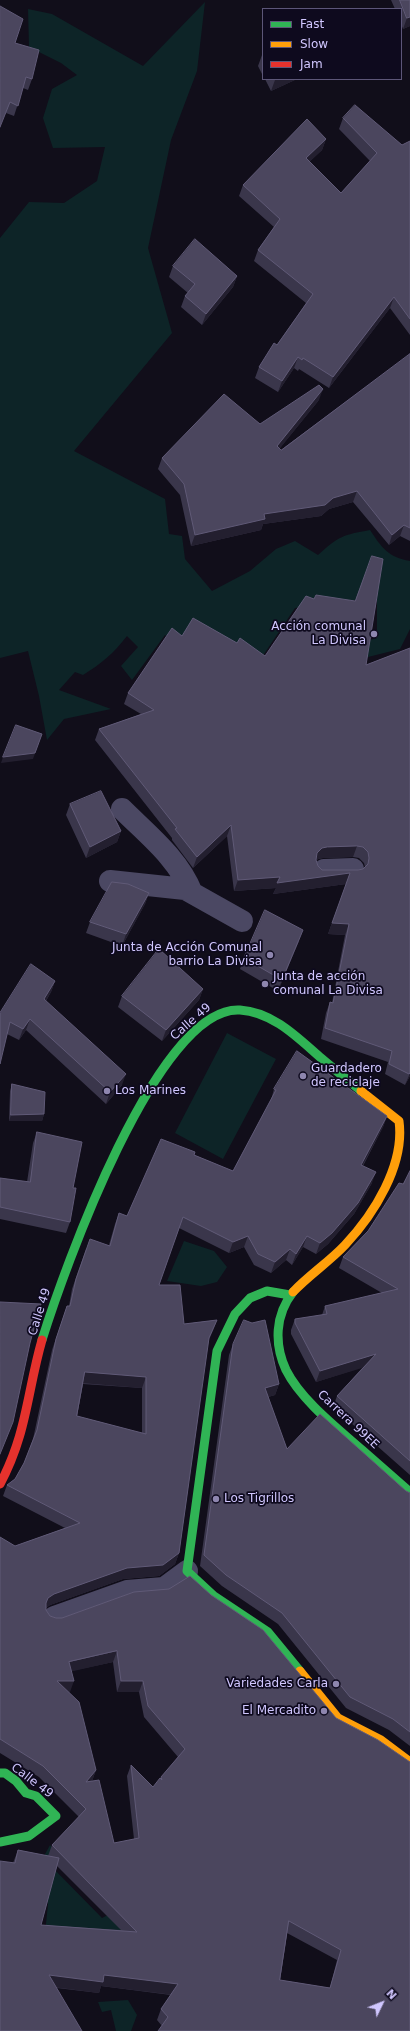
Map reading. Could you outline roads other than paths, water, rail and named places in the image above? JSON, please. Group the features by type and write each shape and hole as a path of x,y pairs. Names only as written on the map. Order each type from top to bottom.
{"street":[{"path":"122,809 170,856 188,882 192,893"},
{"path":"324,870 353,868"},
{"path":"110,881 185,889 242,921"},
{"name":"Calle 49","path":"0,1484 10,1467 22,1440 39,1355 62,1281 101,1185 124,1135 163,1068 190,1037 208,1020 221,1012 234,1010 249,1011 277,1021 399,1121 404,1141 395,1175 371,1214 345,1245 290,1295 280,1316 278,1332"},
{"path":"54,1617 128,1591 164,1588 187,1571 217,1351 235,1314 250,1298 267,1291 290,1295"},
{"name":"Carrera 99EE","path":"278,1332 286,1370 308,1401 410,1492"},
{"path":"187,1571 214,1596 268,1632 338,1718 381,1740 410,1762"},
{"name":"Calle 49","path":"0,1773 5,1773 16,1781 26,1793 36,1796 56,1816 29,1836 0,1842"}],"place":[{"name":"Acción comunal La Divisa","path":"374,634"},
{"name":"Junta de Acción Comunal barrio La Divisa","path":"270,955"},
{"name":"Junta de acción comunal La Divisa","path":"265,984"},
{"name":"Guardadero de reciclaje","path":"303,1076"},
{"name":"Los Marines","path":"107,1091"},
{"name":"Los Tigrillos","path":"216,1499"},
{"name":"Variedades Carla","path":"336,1684"},
{"name":"El Mercadito","path":"324,1711"}]}
